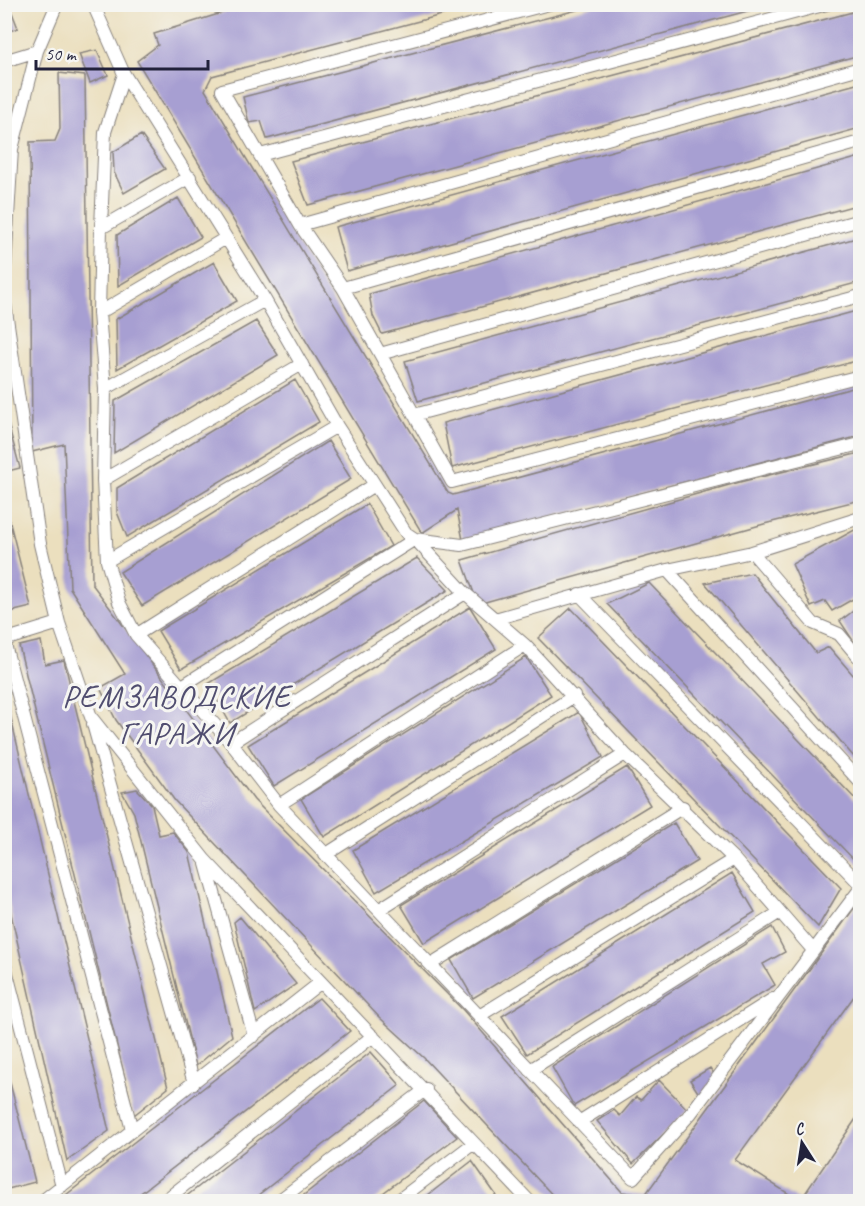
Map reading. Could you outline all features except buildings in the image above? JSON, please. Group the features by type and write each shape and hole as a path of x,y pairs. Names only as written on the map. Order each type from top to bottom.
{"lane":[{"path":"4,285 8,150 37,51 57,4"},
{"path":"93,4 124,74 265,300 337,426 406,533 415,539 465,593 525,645 625,754 683,807 734,859 813,950"},
{"path":"549,4 222,90 300,225 343,288 452,482 861,375"},
{"path":"260,156 827,4"},
{"path":"4,61 37,51"},
{"path":"300,225 861,68"},
{"path":"124,74 105,132 101,228 99,313 105,389 103,480 107,561 119,602 136,635 231,743 279,805 633,1178 691,1113 861,889"},
{"path":"343,288 861,142"},
{"path":"101,228 190,177"},
{"path":"380,354 861,219"},
{"path":"99,313 226,238"},
{"path":"414,416 861,296"},
{"path":"4,297 40,544 58,623 91,717 194,1083"},
{"path":"105,389 265,300"},
{"path":"103,480 302,364"},
{"path":"107,561 337,426"},
{"path":"182,686 415,539 462,545 861,444"},
{"path":"136,635 374,486"},
{"path":"495,619 667,570 752,552 861,518"},
{"path":"752,552 813,623 839,634 861,659"},
{"path":"667,570 861,782"},
{"path":"231,743 465,593"},
{"path":"579,594 861,884"},
{"path":"58,623 5,646 132,1130"},
{"path":"279,805 525,645"},
{"path":"325,855 574,696"},
{"path":"91,717 205,860 426,1089 530,1202"},
{"path":"380,909 625,754"},
{"path":"431,964 683,807"},
{"path":"479,1016 734,859"},
{"path":"205,860 254,1036"},
{"path":"530,1070 780,912"},
{"path":"4,962 62,1186"},
{"path":"40,1202 321,982"},
{"path":"579,1122 781,994"},
{"path":"163,1202 373,1036"},
{"path":"277,1202 426,1089"},
{"path":"396,1202 474,1143"}],"district":[{"name":"РЕМЗАВОДСКИЕ ГАРАЖИ","path":"177,714"}]}
